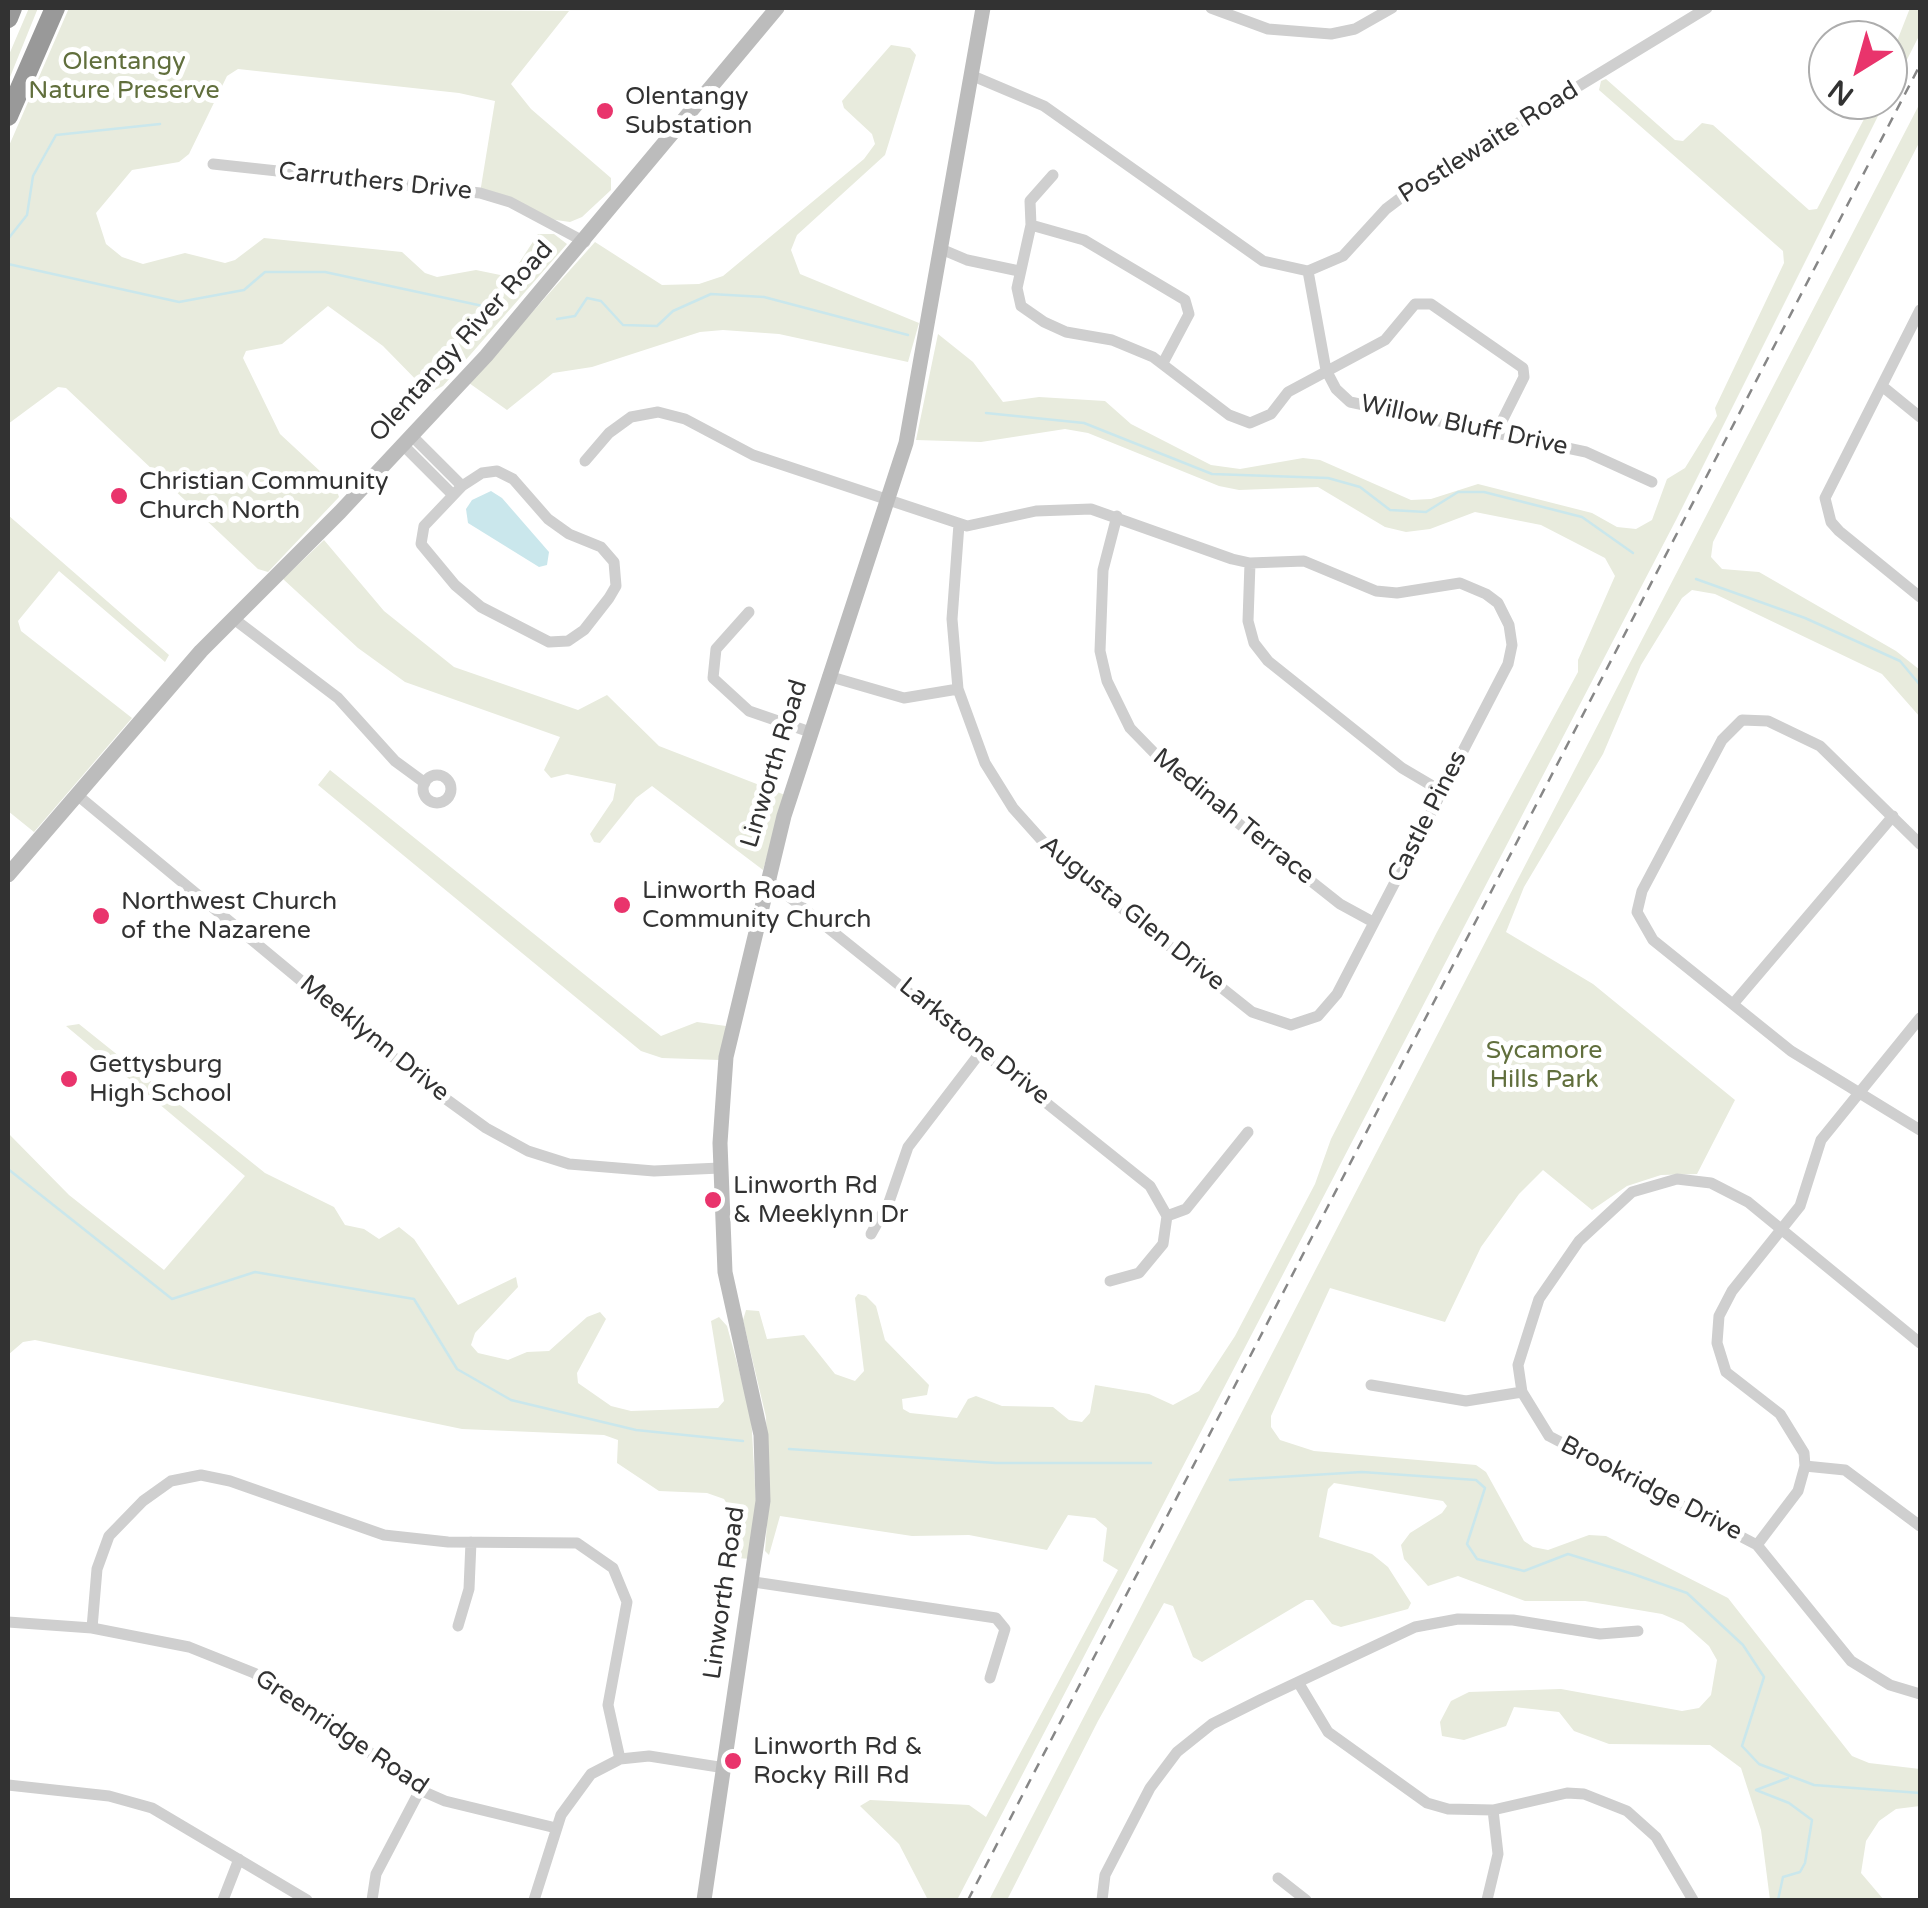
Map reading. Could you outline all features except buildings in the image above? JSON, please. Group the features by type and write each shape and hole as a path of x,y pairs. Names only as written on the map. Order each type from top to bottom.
{"highway":[{"path":"8,18 12,8"},
{"path":"8,116 54,8"}],"main road":[{"name":"Olentangy River Road","path":"8,875 234,619 408,441 586,242 777,8"},
{"name":"Linworth Road","path":"704,1900 763,1501 762,1435 725,1272 720,1168 726,1057 767,879 810,732 906,443 983,8"}],"street":[{"path":"1210,8 1268,29 1331,34 1355,30 1392,8"},
{"name":"Postlewaite Road","path":"1308,271 1343,256 1386,209 1424,181 1707,8"},
{"path":"972,76 1044,106 1263,260 1292,271 1308,271 1326,370"},
{"name":"Carruthers Drive","path":"213,164 480,193 510,202 586,242"},
{"path":"1053,175 1030,200 1031,225 1019,271 1018,300 1025,310 1066,332 1112,340 1163,363 1230,415 1250,423 1272,414 1288,392 1385,340 1415,304 1432,304 1523,368 1524,377 1496,432"},
{"path":"1031,225 1084,240 1185,300 1189,314 1163,363"},
{"path":"941,249 967,260 1019,271"},
{"path":"936,274 967,260"},
{"path":"1920,310 1829,487 1826,510 1840,531 1920,596"},
{"name":"Willow Bluff Drive","path":"1326,370 1343,398 1358,406 1586,452 1652,482"},
{"path":"1882,386 1920,416"},
{"path":"585,461 631,417 658,412 685,419 753,456 959,524 976,526 1070,508 1117,516 1250,563 1248,620 1254,642 1268,661 1402,768 1442,791"},
{"path":"408,441 457,491"},
{"path":"482,473 505,474 548,518 609,554 618,571 616,586 584,630 568,641 537,637 480,607 427,556 422,532 457,491 482,473"},
{"name":"Medinah Terrace","path":"1117,516 1103,570 1100,651 1107,681 1130,728 1167,766 1278,855 1340,904 1373,922"},
{"name":"Augusta Glen Drive","path":"959,524 952,619 958,689 985,763 1013,808 1055,855 1261,1018 1291,1025 1310,1020"},
{"name":"Castle Pines","path":"1250,563 1304,561 1390,593 1460,584 1498,603 1512,634 1512,654 1337,994 1310,1020"},
{"path":"750,612 716,649 713,678 749,711 810,732"},
{"path":"234,619 338,698 395,761 424,783"},
{"path":"828,676 904,698 958,689"},
{"path":"1920,844 1820,746 1768,721 1742,720 1722,740 1639,900 1640,923 1654,940 1791,1051 1920,1130"},
{"name":"Meeklynn Drive","path":"76,794 428,1086 486,1128 528,1151 569,1164 654,1170 720,1168"},
{"path":"1733,1004 1892,816"},
{"name":"Larkstone Drive","path":"767,879 1126,1163 1150,1186 1167,1216"},
{"path":"1757,1545 1798,1492 1805,1466 1791,1426 1732,1381 1716,1343 1724,1304 1800,1206 1820,1140 1920,1018"},
{"path":"870,1234 889,1202 908,1146 983,1049"},
{"path":"1110,1281 1132,1277 1157,1257 1167,1216 1186,1209 1248,1132"},
{"path":"1370,1385 1466,1401 1522,1392 1520,1350 1539,1300 1580,1241 1632,1192 1677,1179 1711,1183 1748,1202 1920,1343"},
{"name":"Brookridge Drive","path":"1522,1392 1534,1418 1560,1444 1730,1527 1757,1545 1851,1661 1890,1685 1920,1694"},
{"path":"1805,1466 1845,1470 1920,1526"},
{"path":"92,1628 100,1552 143,1500 171,1481 201,1476 230,1481 384,1535 470,1542 577,1543 613,1568 627,1602 608,1705 620,1759"},
{"path":"458,1626 469,1590 470,1542"},
{"path":"754,1582 1002,1622 1005,1629 990,1678"},
{"path":"1102,1900 1105,1874 1150,1788 1176,1752 1212,1724 1415,1626 1458,1619 1514,1620 1600,1634 1638,1631"},
{"name":"Greenridge Road","path":"8,1622 92,1628 177,1643 254,1673 302,1702 420,1790 445,1801 556,1828"},
{"path":"1298,1682 1328,1732 1408,1792 1448,1810 1493,1810 1556,1794 1584,1794 1628,1811 1656,1838 1693,1900"},
{"path":"534,1900 556,1828 580,1785 620,1759 649,1756 726,1768"},
{"path":"8,1785 130,1800 173,1817 307,1900"},
{"path":"372,1900 376,1874 420,1790"},
{"path":"1486,1900 1498,1854 1493,1810"},
{"path":"223,1900 240,1859"},
{"path":"1278,1878 1306,1900"}],"green space":[{"path":"29,8 38,8 8,82 8,57"},
{"name":"Olentangy Nature Preserve","path":"69,8 569,11 511,84 531,109 611,178 611,190 582,217 570,222 542,218 480,193 495,101 459,93 238,69 227,76 189,154 179,162 132,170 96,213 106,244 122,257 143,264 185,253 225,263 264,238 402,252 425,273 437,277 476,270 510,277 538,234 554,234 567,244 443,386 429,393 383,346 328,306 282,344 246,351 243,358 280,434 335,485 339,497 268,572 258,569 66,388 58,387 8,424 8,148"},
{"path":"1910,8 1920,8 1920,34 1908,58 1908,20"},
{"path":"891,45 910,48 916,55 885,155 797,235 791,250 800,274 919,323 908,362 779,334 723,330 700,332 592,367 553,373 507,410 469,383 595,242 662,285 699,284 723,276 864,159 875,144 872,134 844,108 842,101"},
{"path":"1606,79 1675,140 1683,141 1702,123 1713,125 1809,210 1817,209 1864,120 1876,120 1676,520 957,1900 928,1900 899,1844 860,1806 870,1800 969,1805 986,1817 1118,1570 1103,1561 1107,1528 1095,1518 1068,1515 1047,1550 969,1535 912,1536 780,1516 769,1555 765,1551 769,1496 766,1417 743,1320 746,1310 759,1311 767,1339 804,1335 835,1374 855,1381 864,1371 855,1298 858,1294 866,1296 876,1306 885,1340 929,1385 927,1395 902,1399 903,1409 910,1413 957,1418 968,1399 976,1396 1002,1406 1053,1407 1069,1420 1082,1422 1090,1413 1095,1385 1149,1394 1173,1405 1199,1391 1235,1336 1315,1184 1331,1139 1437,932 1578,672 1578,660 1615,576 1605,558 1541,525 1475,512 1430,529 1406,532 1385,527 1318,487 1239,490 1219,486 1088,433 1065,429 981,442 916,440 938,334 973,362 1003,402 1039,397 1105,401 1131,424 1211,465 1240,469 1303,458 1320,460 1411,500 1431,499 1478,484 1592,513 1617,527 1636,529 1652,520 1667,479 1685,468 1717,416 1715,408 1784,263 1783,251 1599,90 1601,81"},
{"name":"Sycamore Hills Park","path":"1920,103 1920,141 1713,542 1711,557 1722,569 1759,572 1896,651 1920,670 1920,717 1882,674 1715,594 1692,590 1682,598 1641,665 1603,754 1524,887 1506,932 1593,984 1735,1100 1697,1174 1661,1175 1627,1186 1592,1210 1543,1170 1519,1194 1481,1247 1445,1322 1330,1288 1271,1416 1271,1427 1280,1440 1314,1451 1476,1465 1486,1472 1524,1541 1533,1547 1548,1550 1589,1535 1606,1536 1728,1598 1852,1756 1869,1763 1920,1769 1920,1806 1896,1809 1879,1821 1866,1841 1861,1873 1884,1900 1770,1900 1761,1830 1741,1768 1710,1745 1609,1744 1574,1731 1559,1712 1514,1707 1506,1726 1464,1740 1442,1736 1440,1722 1451,1701 1469,1692 1561,1689 1682,1711 1699,1708 1711,1695 1717,1660 1709,1646 1683,1623 1662,1614 1585,1601 1525,1601 1458,1576 1428,1586 1404,1559 1401,1545 1410,1533 1442,1513 1447,1506 1443,1501 1334,1483 1328,1489 1319,1537 1372,1554 1388,1567 1411,1603 1408,1609 1341,1627 1332,1624 1313,1600 1306,1600 1202,1662 1193,1657 1173,1606 1164,1603 1098,1721 1007,1900 989,1900"},
{"path":"8,515 169,655 165,662 59,571 18,621 21,631 132,718 34,832 8,811"},
{"path":"324,540 384,611 454,667 578,710 607,695 659,746 785,795 763,870 652,786 636,798 600,843 594,842 590,834 613,800 616,784 567,774 551,778 544,770 560,737 405,682 358,648 283,579"},
{"path":"330,770 661,1036 697,1022 726,1026 720,1060 662,1058 641,1051 318,785"},
{"path":"79,1024 265,1173 334,1207 345,1225 364,1229 379,1239 399,1227 414,1239 458,1305 516,1277 518,1287 475,1333 471,1345 478,1353 508,1360 527,1352 549,1351 587,1317 600,1312 606,1319 577,1373 578,1383 611,1406 631,1411 718,1408 724,1401 711,1321 719,1317 727,1326 751,1414 756,1503 750,1559 738,1558 734,1515 724,1499 707,1493 659,1491 617,1463 618,1440 604,1435 462,1429 35,1340 23,1342 8,1355 8,1133 69,1195 164,1270 245,1176 66,1026"}],"water":[{"path":"491,491 502,498 549,552 547,565 539,567 468,523 466,509 472,500"}],"waterway":[{"path":"8,239 27,215 33,176 56,135 160,124"},
{"path":"8,264 179,302 244,290 265,272 325,272 492,308"},
{"path":"557,319 575,316 587,298 601,301 623,325 657,326 673,311 711,294 764,297 908,335"},
{"path":"986,413 1084,423 1212,474 1328,478 1360,487 1390,510 1426,512 1458,492 1484,492 1582,517 1633,553"},
{"path":"1696,579 1805,618 1900,661 1920,685"},
{"path":"8,1169 172,1299 255,1272 414,1299 457,1369 511,1400 636,1430 743,1441"},
{"path":"789,1449 996,1463 1151,1463"},
{"path":"1230,1480 1362,1472 1476,1480 1485,1488 1467,1544 1477,1559 1524,1571 1568,1554 1633,1574 1687,1593 1743,1645 1764,1677 1742,1746 1759,1764 1814,1785 1920,1793"},
{"path":"1778,1900 1783,1877 1800,1872 1805,1863 1812,1820 1789,1803 1756,1790 1788,1778"}],"railway":[{"path":"968,1900 1920,65"}],"place":[{"name":"Olentangy Substation","path":"605,111"},
{"name":"Christian Community Church North","path":"119,496"},
{"name":"Linworth Road Community Church","path":"622,905"},
{"name":"Northwest Church of the Nazarene","path":"101,916"},
{"name":"Gettysburg High School","path":"69,1079"},
{"name":"Linworth Rd & Meeklynn Dr","path":"713,1200"},
{"name":"Linworth Rd & Rocky Rill Rd","path":"733,1761"}]}
